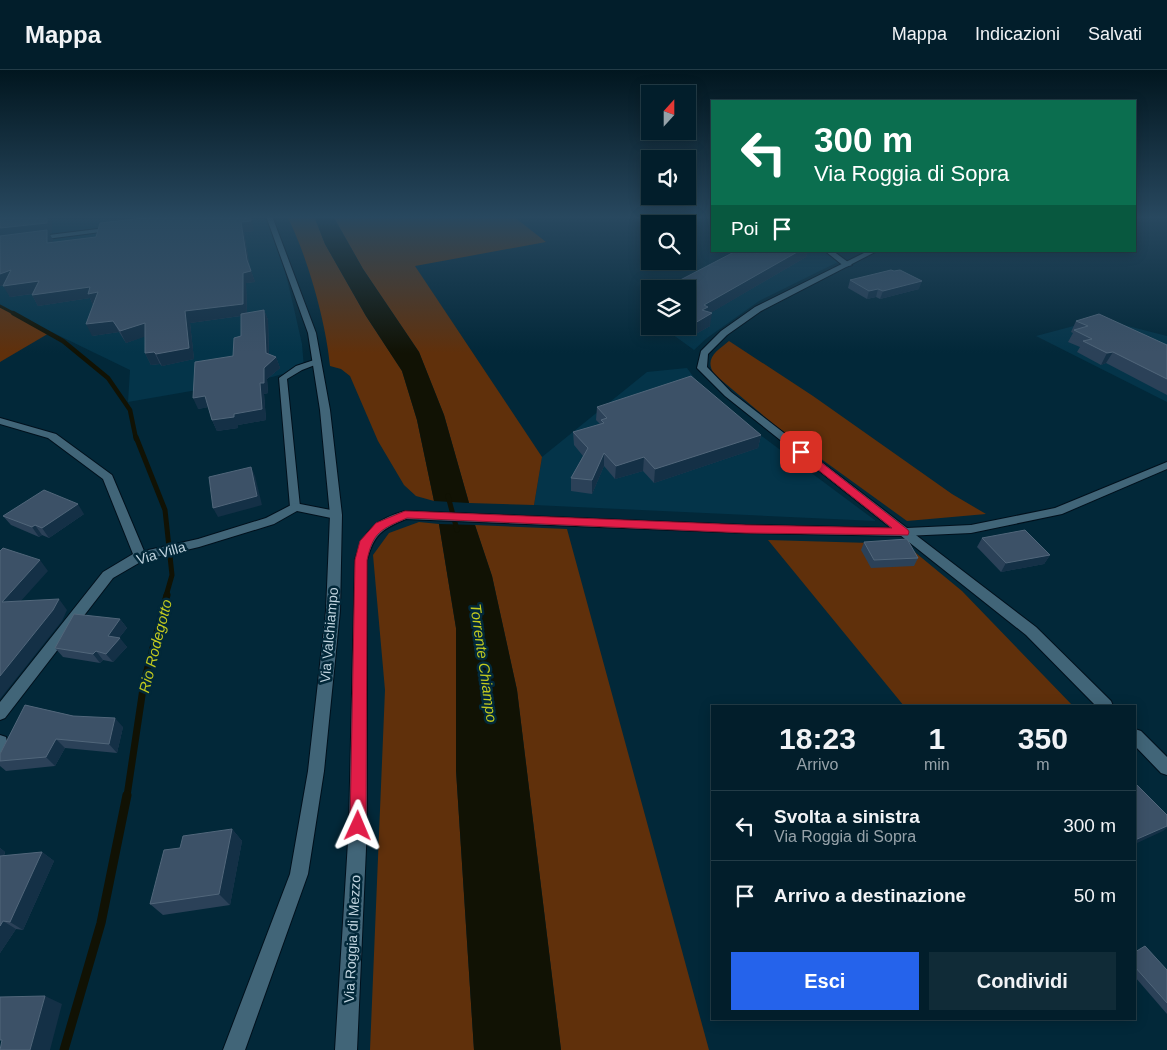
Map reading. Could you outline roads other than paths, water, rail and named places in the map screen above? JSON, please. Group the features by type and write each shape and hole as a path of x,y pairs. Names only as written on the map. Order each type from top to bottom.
{"street":[{"name":"Via Valchiampo","path":"234,1050 298,874 316,770 333,611 336,515 325,410 312,333 286,262"},
{"path":"843,262 848,265"},
{"path":"854,262 758,309 744,318 724,333 704,353 702,368 728,394 1031,631 1105,705"},
{"path":"0,421 52,436 108,478 140,556"},
{"name":"Via Roggia di Mezzo","path":"346,1050 358,826 361,560 366,541 380,526 405,515 423,515 746,529 904,532 971,529 1058,511 1167,465"},
{"path":"295,507 336,515"},
{"name":"Via Villa","path":"0,713 108,575 140,556 199,543 270,521 295,507"},
{"path":"1136,737 1167,768"},
{"path":"0,742 2,743 0,746"}],"lane":[{"path":"295,507 283,378 317,360"}],"water":[{"path":"335,262 359,262 419,352 444,415 469,503 434,501 417,420 402,371 366,316"},
{"path":"439,524 475,525 492,576 517,690 561,1050 474,1050 456,770 456,628"}],"waterway":[{"name":"Rio Rodegotto","path":"0,306 15,314"},
{"name":"Rio Rodegotto","path":"13,313 63,341 108,378 130,410 136,439"},
{"name":"Rio Rodegotto","path":"136,437 165,510 172,575 166,596"},
{"name":"Torrente Chiampo","path":"448,496 457,530"},
{"name":"Rio Rodegotto","path":"127,796 144,682 167,595"},
{"name":"Rio Rodegotto","path":"64,1050 101,923 127,795"}]}
